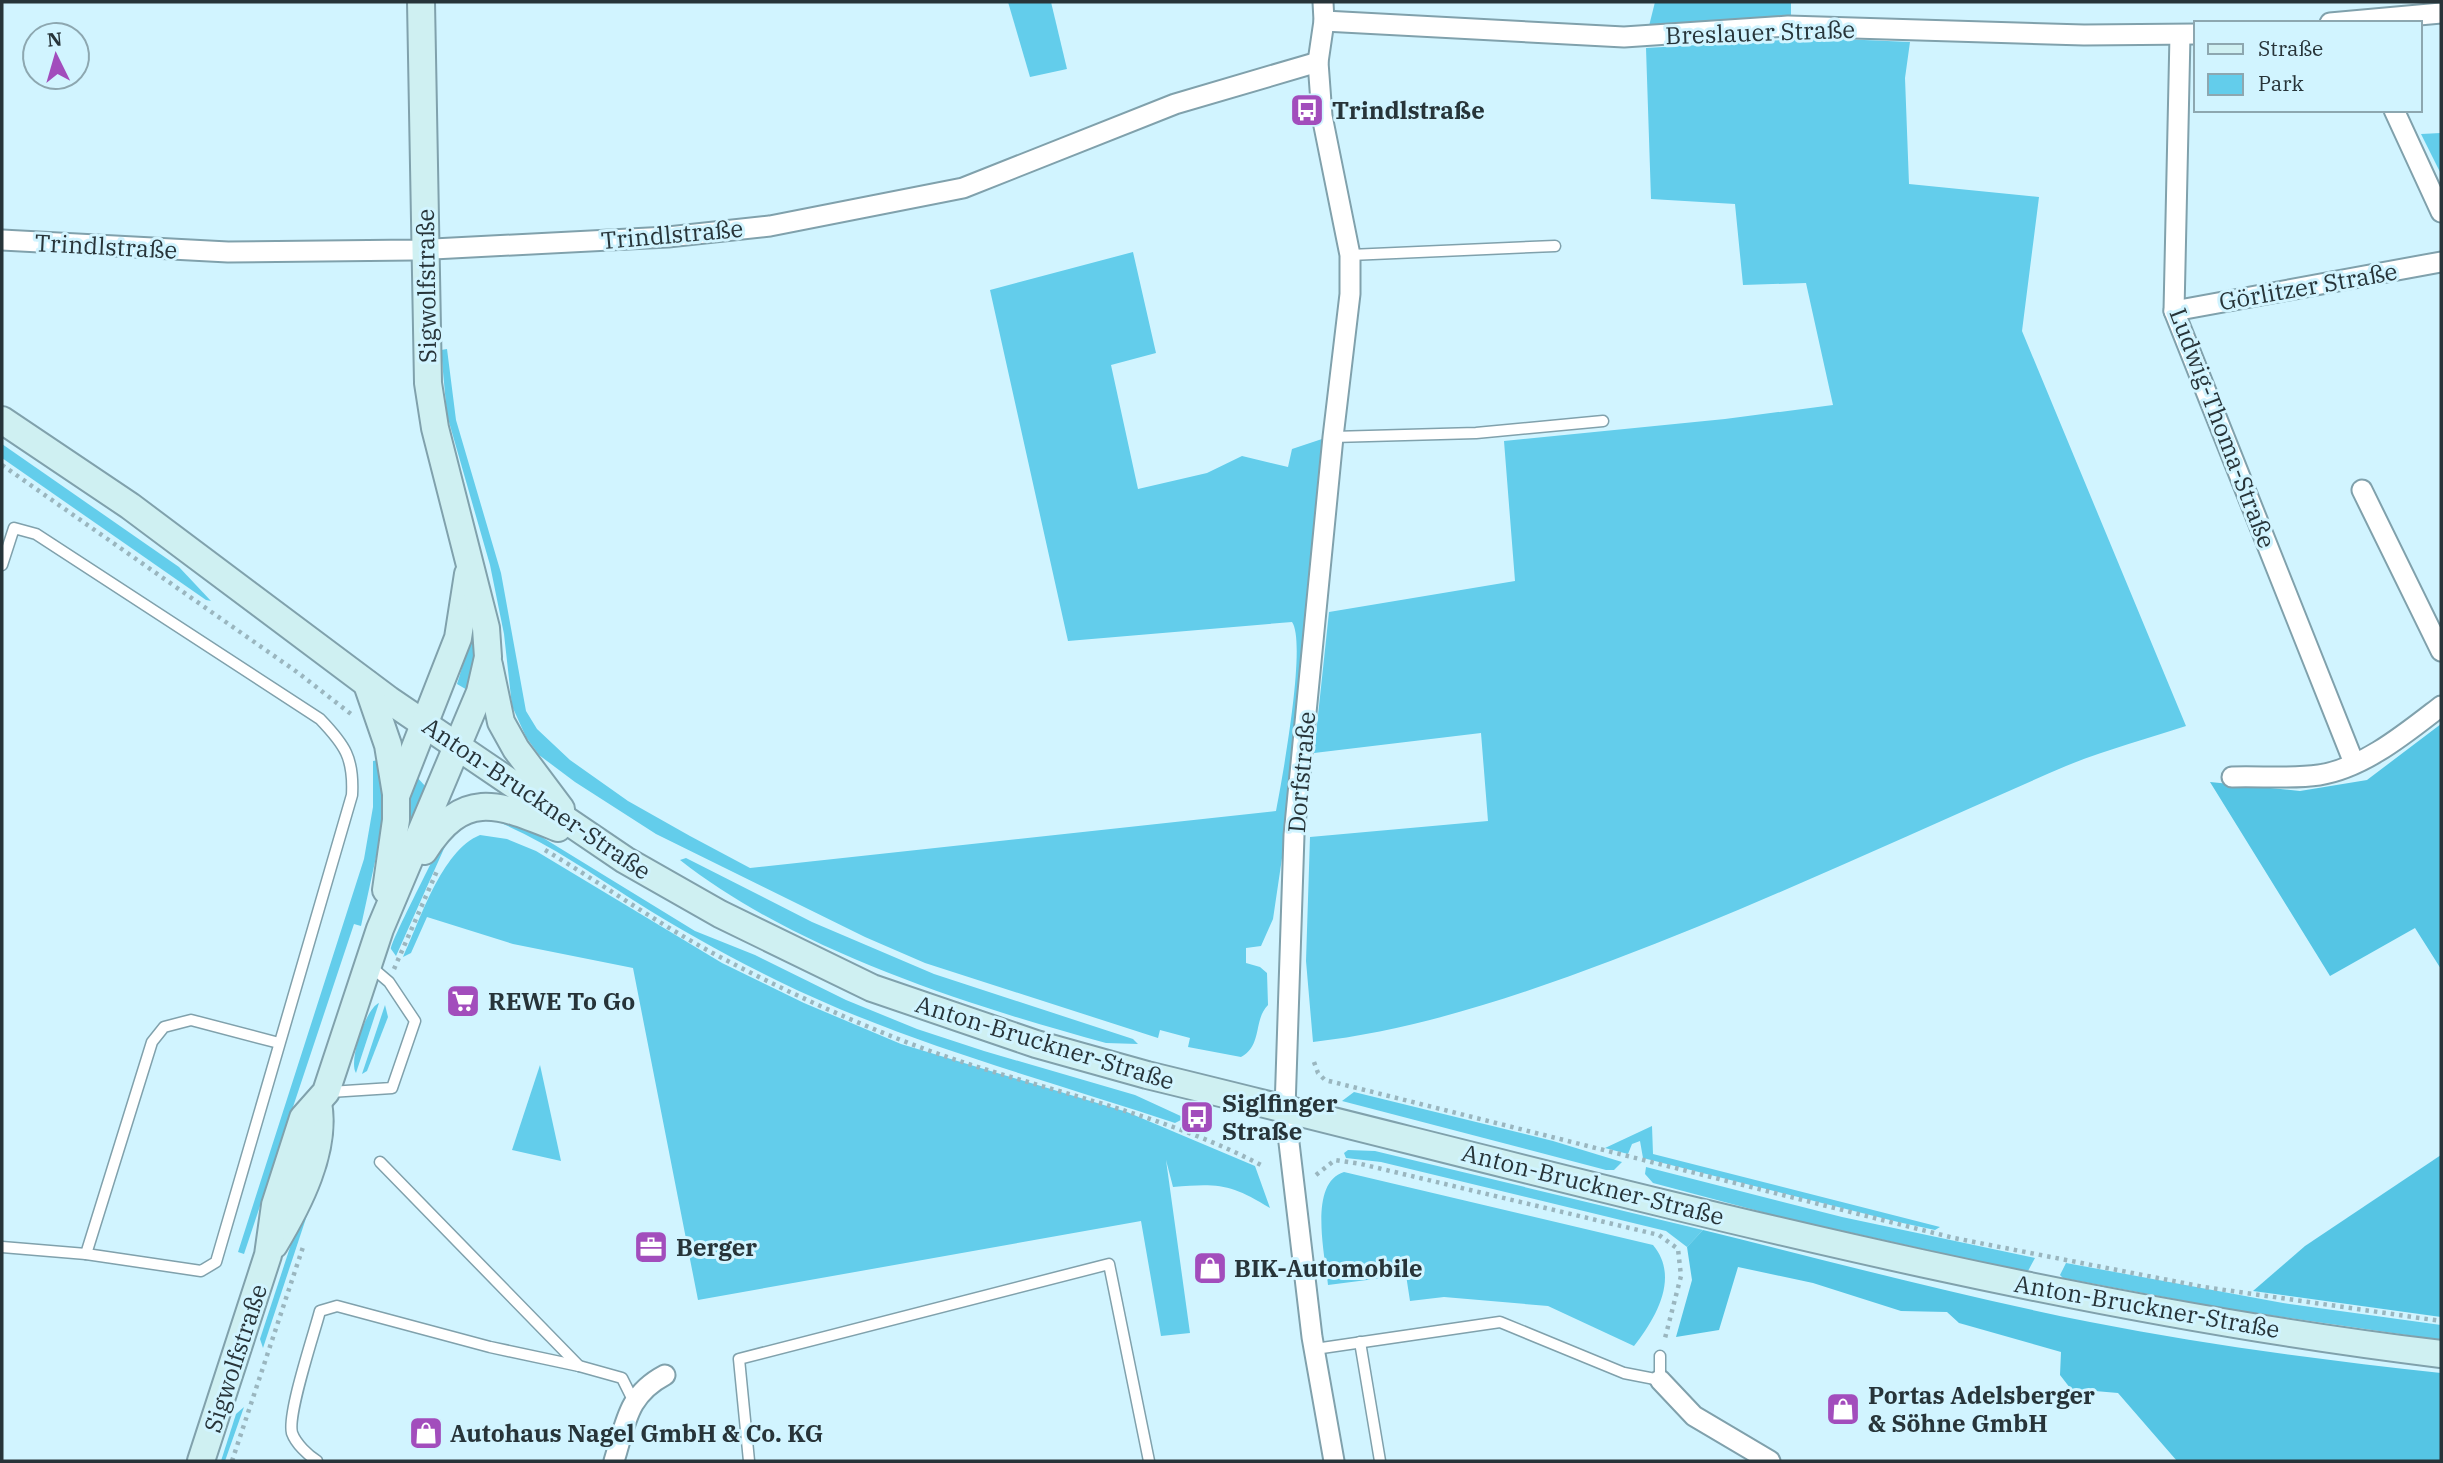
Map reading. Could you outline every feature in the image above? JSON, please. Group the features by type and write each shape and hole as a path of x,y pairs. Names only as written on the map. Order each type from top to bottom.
{"main road":[{"name":"Sigwolfstraße","path":"201,1461 268,1255 275,1205 303,1118 322,1098 380,929 480,692 488,657 486,628 431,402 426,351 421,2"},
{"name":"Anton-Bruckner-Straße","path":"2,420 130,506 367,684 602,846 720,914 872,988 1036,1044 1285,1109 1798,1234 2023,1284 2173,1313 2441,1353"},
{"name":"Sigwolfstraße","path":"380,929 396,820 396,796 458,638 470,566"},
{"path":"488,657 501,722 516,749 570,822"},
{"path":"367,684 388,745 396,796"},
{"path":"395,897 438,830 456,814 480,806 492,805 518,812 602,846"}],"street":[{"name":"Breslauer Straße","path":"1324,11 1592,36 1788,26 2188,34"},
{"name":"Dorfstraße","path":"1285,1109 1294,835 1333,437 1350,294 1350,255 1322,116 1318,62 1324,11"},
{"path":"2363,21 2441,13"},
{"name":"Ludwig-Thoma-Straße","path":"2188,34 2174,311 2354,764"},
{"name":"Trindlstraße","path":"2,240 228,252 424,249 681,235 770,226 963,188 1175,104 1318,62"},
{"path":"2395,112 2441,212"},
{"name":"Görlitzer Straße","path":"2174,311 2441,262"},
{"path":"2362,490 2441,651"},
{"path":"2232,777 2320,775 2354,764 2400,738 2441,706"},
{"path":"1285,1109 1315,1349 1334,1461"},
{"path":"614,1461 633,1400 648,1384 665,1375"},
{"path":"1660,1380 1694,1416 1770,1461"}],"lane":[{"path":"1350,255 1555,246"},
{"path":"1333,437 1476,433 1603,421"},
{"path":"2,565 14,528 36,534 320,719 344,745 353,774 352,795 216,1262 201,1271 86,1254 2,1247"},
{"path":"322,1098 392,1088 415,1021 389,982 369,965"},
{"path":"86,1254 152,1042 164,1027 191,1020 279,1043"},
{"path":"380,1162 579,1366"},
{"path":"750,1461 739,1359 1109,1264 1149,1461"},
{"path":"317,1461 306,1454 292,1432 295,1405 320,1311 337,1306 490,1347 622,1378 633,1400"},
{"path":"1315,1349 1500,1322 1624,1373 1660,1380 1660,1356"},
{"path":"1360,1342 1380,1461"}],"path":[{"path":"2,465 297,671 354,717"},
{"path":"397,963 440,867"},
{"path":"1314,1062 1318,1073 1325,1080 1334,1083 1954,1238 2204,1287 2441,1321"},
{"path":"1316,1175 1335,1160 1361,1164 1659,1235 1678,1249 1681,1276 1660,1356"},
{"path":"232,1461 306,1238"}],"green space":[{"path":"1008,2 1051,2 1067,69 1030,77"},
{"path":"1655,2 1791,2 1791,15 1649,26"},
{"path":"1818,38 1910,42 1905,78 1909,184 2039,197 2022,331 2186,726 2066,766 1728,914 1576,974 1428,1021 1313,1042 1306,961 1310,837 1488,821 1481,733 1314,753 1329,612 1515,581 1504,441 1725,419 1833,405 1806,283 1743,285 1735,204 1651,199 1646,48"},
{"path":"2441,133 2441,174 2421,134"},
{"path":"1133,252 1156,353 1111,365 1138,489 1207,473 1242,456 1288,467 1292,449 1325,438 1286,831 1273,919 1261,946 1246,948 1246,963 1260,967 1267,973 1268,1005 1263,1011 1252,1046 1241,1057 1188,1047 1190,1038 1160,1030 1158,1038 925,963 865,937 656,834 575,782 539,755 526,737 512,706 504,634 490,565 447,415 441,350 447,349 456,420 501,573 526,711 537,729 570,760 628,801 750,868 1276,811 1295,683 1296,635 1292,622 1068,641 990,290"},
{"path":"2,444 179,567 211,601 2,458"},
{"path":"474,629 478,651 469,691 457,684"},
{"path":"384,759 388,802 361,926 354,924 244,1254 238,1252 364,859 373,807 373,761"},
{"path":"415,775 426,787 408,825 409,786"},
{"path":"486,817 527,828 695,931 755,955 846,1000 917,1029 1135,1095 1185,1118 1175,1123 1024,1075 923,1041 824,1002 721,952 543,844"},
{"path":"451,833 396,956 391,949 393,943 442,841"},
{"path":"480,835 507,839 536,851 722,963 804,1003 901,1044 1127,1112 1255,1166 1270,1208 1245,1194 1224,1187 1173,1187 1166,1160 1190,1333 1161,1336 1141,1221 698,1300 633,968 513,944 427,917 411,953 403,957 443,871 466,843"},
{"path":"686,858 812,922 934,974 1133,1039 1138,1044 1106,1043 1052,1028 884,971 775,921 725,892 680,860"},
{"path":"379,1003 356,1073 356,1047 369,1014"},
{"path":"385,1005 388,1017 367,1071 362,1074"},
{"path":"540,1065 561,1161 512,1150"},
{"path":"1354,1092 1553,1141 1622,1162 1614,1170 1606,1170 1342,1101"},
{"path":"1652,1126 1653,1154 1940,1227 1935,1230 1898,1222 1643,1158 1640,1141 1632,1144 1628,1154 1605,1148"},
{"path":"1348,1150 1375,1151 1703,1230 1687,1247 1666,1231 1381,1162 1346,1158 1344,1153"},
{"path":"1646,1167 1842,1217 2035,1258 2028,1271 1781,1217 1653,1183 1645,1174"},
{"path":"1344,1172 1653,1245 1665,1270 1665,1284 1657,1310 1634,1346 1548,1306 1444,1297 1410,1301 1406,1275 1328,1285 1322,1239 1322,1205 1326,1190 1333,1179"},
{"path":"313,1177 319,1179 263,1348 260,1339"},
{"path":"2066,1263 2283,1303 2441,1325 2441,1340 2228,1309 2063,1278 2060,1275"},
{"path":"244,1407 225,1461 221,1461 236,1414"}],"shaded area":[{"path":"2441,724 2441,969 2415,928 2330,976 2210,782 2300,791 2367,780"},
{"path":"2441,1155 2441,1317 2253,1291 2305,1246"},
{"path":"1703,1230 1944,1290 2090,1322 2265,1351 2441,1373 2441,1461 2177,1461 2118,1393 2095,1391 2077,1397 2060,1375 2061,1352 1959,1323 1947,1312 1901,1311 1813,1283 1738,1267 1719,1330 1676,1337 1692,1280 1687,1247"}],"place":[{"name":"Trindlstraße","path":"1307,110"},
{"name":"REWE To Go","path":"463,1001"},
{"name":"Siglfinger Straße","path":"1197,1117"},
{"name":"Berger","path":"651,1247"},
{"name":"BIK-Automobile","path":"1210,1268"},
{"name":"Portas Adelsberger & Söhne GmbH","path":"1843,1409"},
{"name":"Autohaus Nagel GmbH & Co. KG","path":"426,1433"}]}
